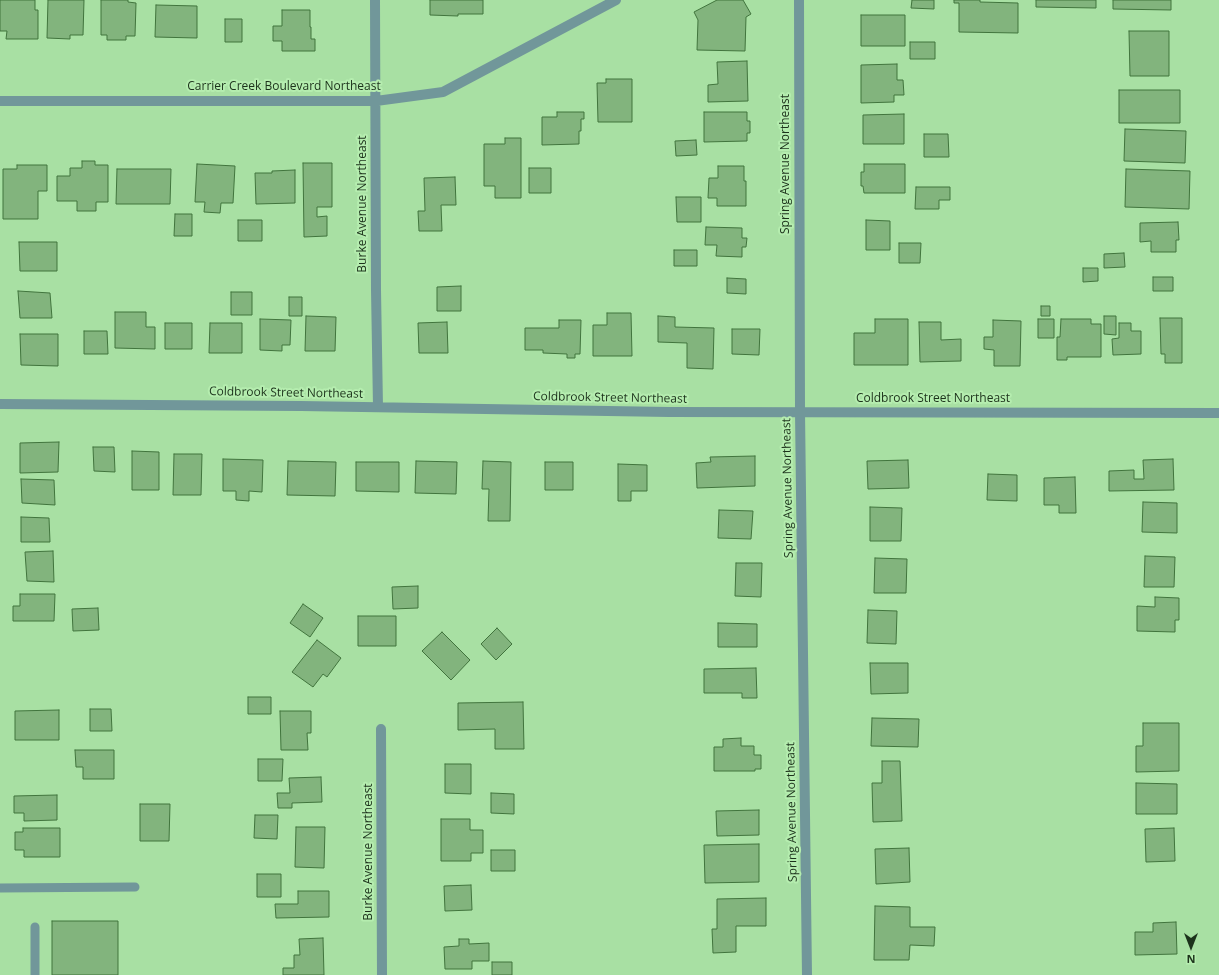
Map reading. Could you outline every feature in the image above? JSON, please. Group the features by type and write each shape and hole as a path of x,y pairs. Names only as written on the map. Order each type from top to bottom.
{"street":[{"name":"Burke Avenue Northeast","path":"375,0 378,407"},
{"name":"Carrier Creek Boulevard Northeast","path":"0,101 376,101 443,92 616,0"},
{"name":"Spring Avenue Northeast","path":"799,0 800,412 807,975"},
{"name":"Coldbrook Street Northeast","path":"0,404 378,407 669,412 1219,413"},
{"name":"Burke Avenue Northeast","path":"381,729 382,975"}],"lane":[{"path":"0,888 135,887"},
{"path":"35,927 35,975"}],"building":[{"path":"0,0 35,0 35,10 38,10 38,39 6,39 7,31 0,31"},
{"path":"48,0 84,0 83,35 70,35 70,39 47,38"},
{"path":"101,0 128,0 128,2 136,3 135,36 126,36 126,40 107,40 107,35 101,35"},
{"path":"430,0 483,0 483,14 458,14 458,16 430,15"},
{"path":"717,0 743,0 751,14 746,17 745,51 697,50 698,20 694,12"},
{"path":"912,0 934,0 934,9 911,8"},
{"path":"954,0 980,0 980,2 1018,3 1018,33 959,32 959,3 954,3"},
{"path":"1036,0 1096,0 1096,8 1036,7"},
{"path":"1113,0 1171,0 1171,10 1113,9"},
{"path":"156,5 197,6 197,38 155,37"},
{"path":"282,10 310,10 311,39 315,39 315,51 282,51 282,41 273,41 273,26 282,26"},
{"path":"861,15 905,15 905,46 861,46"},
{"path":"225,19 242,19 242,42 225,42"},
{"path":"1129,31 1169,31 1169,76 1130,76"},
{"path":"910,42 935,42 935,59 910,59"},
{"path":"747,61 748,101 708,102 708,85 718,84 717,62"},
{"path":"897,64 897,80 903,80 904,95 894,95 894,102 861,103 861,65"},
{"path":"606,79 632,79 632,122 598,122 597,83 606,83"},
{"path":"1119,90 1180,90 1180,123 1119,123"},
{"path":"557,112 584,112 584,119 581,119 581,131 579,131 579,144 542,145 542,117 557,117"},
{"path":"704,112 747,112 747,121 750,121 750,133 747,133 747,141 704,142"},
{"path":"904,114 904,144 863,144 863,115"},
{"path":"1125,129 1186,131 1185,163 1124,161"},
{"path":"924,134 948,134 949,157 924,157"},
{"path":"505,138 521,138 521,198 495,198 495,186 484,186 484,144 505,144"},
{"path":"696,140 697,155 676,156 675,141"},
{"path":"82,161 95,161 95,165 108,165 108,202 96,202 96,211 77,211 77,201 57,201 57,176 70,176 70,168 82,168"},
{"path":"303,163 332,163 332,207 317,207 317,217 327,216 327,236 304,237"},
{"path":"197,164 235,166 233,203 221,203 220,213 204,212 205,202 195,202"},
{"path":"864,164 905,164 905,193 864,193 863,186 861,186 861,172 864,172"},
{"path":"17,165 47,165 47,191 38,191 38,219 3,219 3,169 17,169"},
{"path":"718,166 744,166 744,181 746,181 746,206 717,206 717,198 708,198 709,178 718,178"},
{"path":"529,168 551,168 551,193 529,193"},
{"path":"117,169 171,169 170,204 116,204"},
{"path":"1126,169 1190,171 1189,209 1125,207"},
{"path":"295,170 295,203 256,204 255,173 272,173 272,171"},
{"path":"455,177 456,205 441,205 442,231 419,231 418,211 425,211 424,178"},
{"path":"916,187 950,187 950,200 939,200 939,209 915,209"},
{"path":"676,197 701,197 701,222 677,222"},
{"path":"175,214 192,214 192,236 174,236"},
{"path":"238,220 262,220 262,241 238,241"},
{"path":"866,220 890,221 890,250 866,250"},
{"path":"1178,222 1179,240 1176,240 1176,252 1151,252 1151,241 1140,242 1140,223"},
{"path":"706,227 742,228 742,238 747,238 746,247 742,247 742,257 716,256 717,245 705,245"},
{"path":"19,242 57,242 57,271 20,271"},
{"path":"899,243 921,243 920,263 899,263"},
{"path":"674,250 697,250 697,266 674,266"},
{"path":"1124,253 1125,267 1104,268 1104,254"},
{"path":"1083,268 1098,268 1098,281 1083,282"},
{"path":"1153,277 1173,277 1173,291 1153,291"},
{"path":"727,278 746,279 746,294 727,293"},
{"path":"461,286 461,311 437,311 437,287"},
{"path":"18,291 50,293 52,318 20,318"},
{"path":"231,292 252,292 252,315 231,315"},
{"path":"289,297 302,297 302,316 289,316"},
{"path":"1041,306 1050,306 1050,316 1041,316"},
{"path":"115,312 146,312 146,327 155,327 155,349 115,348"},
{"path":"607,313 631,313 632,356 593,356 593,325 607,325"},
{"path":"306,316 336,317 335,351 305,351"},
{"path":"658,316 675,317 675,327 714,328 713,369 687,368 687,343 658,342"},
{"path":"1104,316 1116,316 1116,335 1104,334"},
{"path":"1160,318 1182,318 1182,363 1165,363 1165,354 1161,354"},
{"path":"260,319 291,320 290,345 282,345 282,351 260,350"},
{"path":"875,319 908,319 908,365 854,365 854,333 875,333"},
{"path":"1038,319 1054,319 1054,338 1038,338"},
{"path":"1061,319 1091,319 1091,324 1101,324 1101,357 1067,357 1067,360 1057,360 1057,337 1060,337"},
{"path":"559,320 581,320 580,354 575,354 575,358 567,358 567,354 543,353 543,350 525,350 525,328 559,328"},
{"path":"993,320 1021,321 1020,366 994,366 994,350 984,349 984,337 993,337"},
{"path":"447,322 448,353 419,353 418,323"},
{"path":"919,322 941,322 941,340 961,339 961,361 920,362"},
{"path":"165,323 192,323 192,349 165,349"},
{"path":"210,323 242,323 242,353 209,353"},
{"path":"1119,323 1131,323 1131,331 1141,331 1141,354 1113,355 1112,339 1119,338"},
{"path":"732,329 760,329 759,355 732,354"},
{"path":"84,331 107,331 108,354 84,354"},
{"path":"20,334 58,334 58,366 21,365"},
{"path":"59,442 58,472 20,473 20,443"},
{"path":"93,447 114,447 115,472 94,471"},
{"path":"132,451 159,452 159,490 132,490"},
{"path":"174,454 202,454 201,495 173,495"},
{"path":"755,456 755,486 697,488 696,463 711,462 710,457"},
{"path":"223,459 263,460 262,492 249,491 249,501 236,500 236,491 223,491"},
{"path":"1173,459 1174,490 1109,491 1109,471 1134,470 1134,479 1144,479 1143,460"},
{"path":"908,460 909,488 868,489 867,461"},
{"path":"288,461 336,462 335,496 287,495"},
{"path":"416,461 457,462 456,494 415,493"},
{"path":"483,461 511,462 510,521 488,521 489,489 482,489"},
{"path":"356,462 399,462 399,492 356,491"},
{"path":"545,462 573,462 573,490 545,490"},
{"path":"618,464 647,465 647,491 631,491 631,501 618,501"},
{"path":"988,474 1017,475 1017,501 987,500"},
{"path":"1075,477 1076,513 1059,513 1059,505 1044,505 1044,478"},
{"path":"21,479 54,480 55,505 22,503"},
{"path":"1143,502 1177,503 1177,533 1142,532"},
{"path":"870,507 902,508 901,541 870,541"},
{"path":"719,510 753,511 751,539 718,538"},
{"path":"21,517 49,518 50,542 21,542"},
{"path":"53,551 54,582 27,581 25,552"},
{"path":"1145,556 1175,557 1174,587 1144,587"},
{"path":"875,558 907,559 906,593 874,593"},
{"path":"736,563 762,563 761,597 735,596"},
{"path":"418,586 418,608 393,609 392,587"},
{"path":"20,594 55,594 54,621 13,621 13,606 20,606"},
{"path":"1155,597 1179,598 1179,620 1175,620 1175,632 1137,631 1137,606 1155,607"},
{"path":"303,604 323,618 310,637 290,623"},
{"path":"98,608 99,630 73,631 72,609"},
{"path":"868,610 897,611 896,644 867,643"},
{"path":"358,616 396,616 396,646 358,646"},
{"path":"718,623 757,624 757,647 718,647"},
{"path":"497,628 512,644 496,660 481,644"},
{"path":"442,632 470,660 451,680 422,651"},
{"path":"317,640 341,658 327,677 323,674 313,687 292,672"},
{"path":"870,663 908,663 908,693 871,694"},
{"path":"756,668 757,698 742,698 742,693 704,693 704,669"},
{"path":"248,697 271,697 271,714 248,714"},
{"path":"523,702 524,749 495,749 495,729 458,730 458,703"},
{"path":"90,709 111,709 112,731 90,731"},
{"path":"59,710 59,740 15,740 15,711"},
{"path":"280,711 311,711 311,733 307,733 308,750 281,750"},
{"path":"872,718 919,719 918,747 871,746"},
{"path":"1143,723 1179,723 1179,771 1136,772 1136,746 1143,746"},
{"path":"741,738 741,746 754,746 754,755 761,755 761,769 755,769 755,771 714,771 714,747 723,747 723,739"},
{"path":"75,750 114,750 114,779 83,779 83,767 76,767"},
{"path":"258,759 283,759 282,781 258,781"},
{"path":"882,761 900,761 902,821 873,822 872,783 882,783"},
{"path":"445,764 471,764 471,794 445,793"},
{"path":"321,777 322,802 292,803 292,808 278,808 277,793 290,793 289,778"},
{"path":"1136,783 1177,784 1177,814 1136,814"},
{"path":"491,793 514,794 514,814 491,813"},
{"path":"57,795 57,820 24,821 24,813 14,813 14,796"},
{"path":"140,804 170,804 169,841 140,841"},
{"path":"759,810 759,835 717,836 716,811"},
{"path":"255,815 278,815 277,839 254,838"},
{"path":"441,819 470,819 470,830 483,830 483,853 471,853 471,861 441,861"},
{"path":"296,827 325,827 324,868 295,867"},
{"path":"23,828 60,828 60,857 24,857 24,850 15,850 15,832 23,832"},
{"path":"1174,828 1175,861 1146,862 1145,829"},
{"path":"759,844 759,882 705,883 704,845"},
{"path":"909,848 910,882 876,884 875,849"},
{"path":"491,850 515,850 515,871 491,871"},
{"path":"257,874 281,874 281,897 257,897"},
{"path":"471,885 472,910 445,911 444,886"},
{"path":"298,891 329,891 329,917 276,918 275,904 298,904"},
{"path":"766,898 766,926 736,926 736,952 713,953 712,929 717,929 717,899"},
{"path":"875,906 910,907 910,927 935,927 934,946 910,945 909,960 874,960"},
{"path":"52,921 118,921 118,975 52,975"},
{"path":"1176,922 1177,954 1135,955 1135,932 1153,932 1153,923"},
{"path":"323,938 324,975 283,975 283,968 294,968 294,955 300,955 299,939"},
{"path":"459,939 469,939 469,944 489,943 489,961 472,961 472,969 445,969 444,947 459,946"},
{"path":"492,962 512,962 512,975 492,975"}]}
